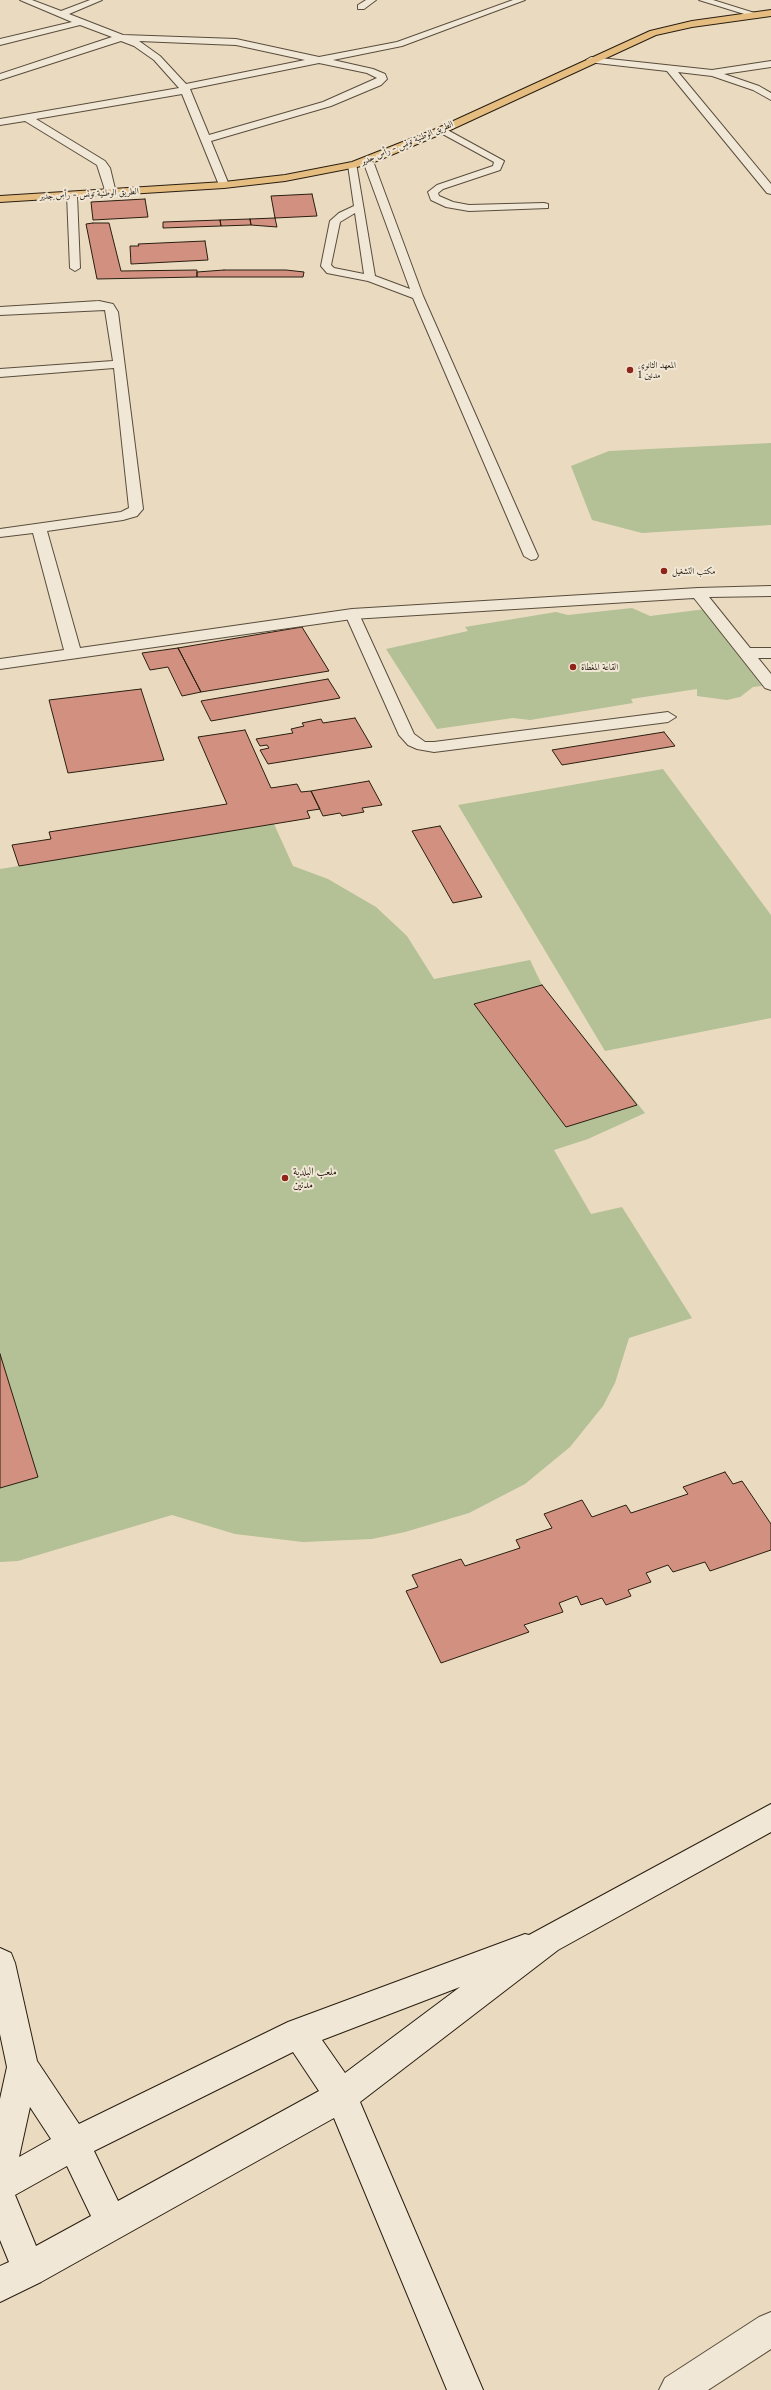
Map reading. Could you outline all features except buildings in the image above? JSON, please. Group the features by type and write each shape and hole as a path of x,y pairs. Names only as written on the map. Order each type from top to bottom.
{"main road":[{"name":"الطريق الوطنية تونس - رأس جدير","path":"0,199 224,185 285,178 353,165 368,161 442,130 590,60 659,31 692,24 771,13"}],"street":[{"path":"24,0 137,44 167,67 184,89 224,185"},
{"path":"61,14 98,0"},
{"path":"361,6 372,0"},
{"path":"0,122 184,89 315,60 399,44 521,0"},
{"path":"703,0 757,15"},
{"path":"0,42 22,38 81,22"},
{"path":"0,77 119,38 236,42 370,71 379,74 382,79 378,83 327,104 206,139"},
{"path":"590,60 713,73 756,88 770,95"},
{"path":"713,73 771,64"},
{"path":"670,68 771,191"},
{"path":"26,117 101,163 105,168 111,193"},
{"path":"0,311 99,306 109,307 112,312 120,364 136,509 132,513 123,516 0,533"},
{"path":"0,373 120,364"},
{"path":"40,528 73,653"},
{"path":"0,664 352,614 698,593 771,591"},
{"path":"698,593 771,686"},
{"path":"746,653 771,653"},
{"path":"0,2186 73,2144 299,2033 547,1940 771,1817"},
{"path":"0,2285 341,2096 547,1940"},
{"path":"0,1963 23,2067 73,2144 112,2224"},
{"path":"299,2033 341,2096 465,2390"},
{"path":"0,2171 23,2067"},
{"path":"0,2198 29,2270"},
{"path":"677,2390 771,2329"}],"lane":[{"path":"442,130 499,161 497,168 440,187 433,192 436,198 450,205 469,208 544,206"},
{"path":"368,161 412,276 418,296 531,556"},
{"path":"353,165 370,278"},
{"path":"72,195 76,268"},
{"path":"359,207 343,215 335,222 326,266 331,271 370,278 418,296"},
{"path":"370,278 412,276"},
{"path":"352,614 407,735 413,742 422,746 434,747 668,717"}],"green space":[{"path":"771,443 771,525 642,533 592,520 571,466 609,451"},
{"name":"القاعة المغطاة","path":"632,608 650,616 706,609 762,686 753,687 740,697 727,700 697,696 697,689 631,699 633,703 530,720 513,718 437,729 386,649 468,631 465,627 556,612 568,615"},
{"path":"663,769 771,915 771,1018 605,1051 458,805"},
{"name":"ملعب البلدية مدنين","path":"274,824 293,866 328,879 376,907 407,936 434,979 530,960 542,985 645,1113 588,1139 554,1150 591,1214 622,1207 692,1318 629,1338 615,1383 603,1406 570,1447 525,1484 469,1513 405,1532 372,1539 303,1542 235,1534 172,1515 18,1561 0,1562 0,869"}],"place":[{"name":"المعهد الثانوي مدنين 1","path":"630,370"},
{"name":"مكتب التشغيل","path":"664,571"},
{"name":"القاعة المغطاة","path":"573,667"},
{"name":"ملعب البلدية مدنين","path":"285,1178"}]}
